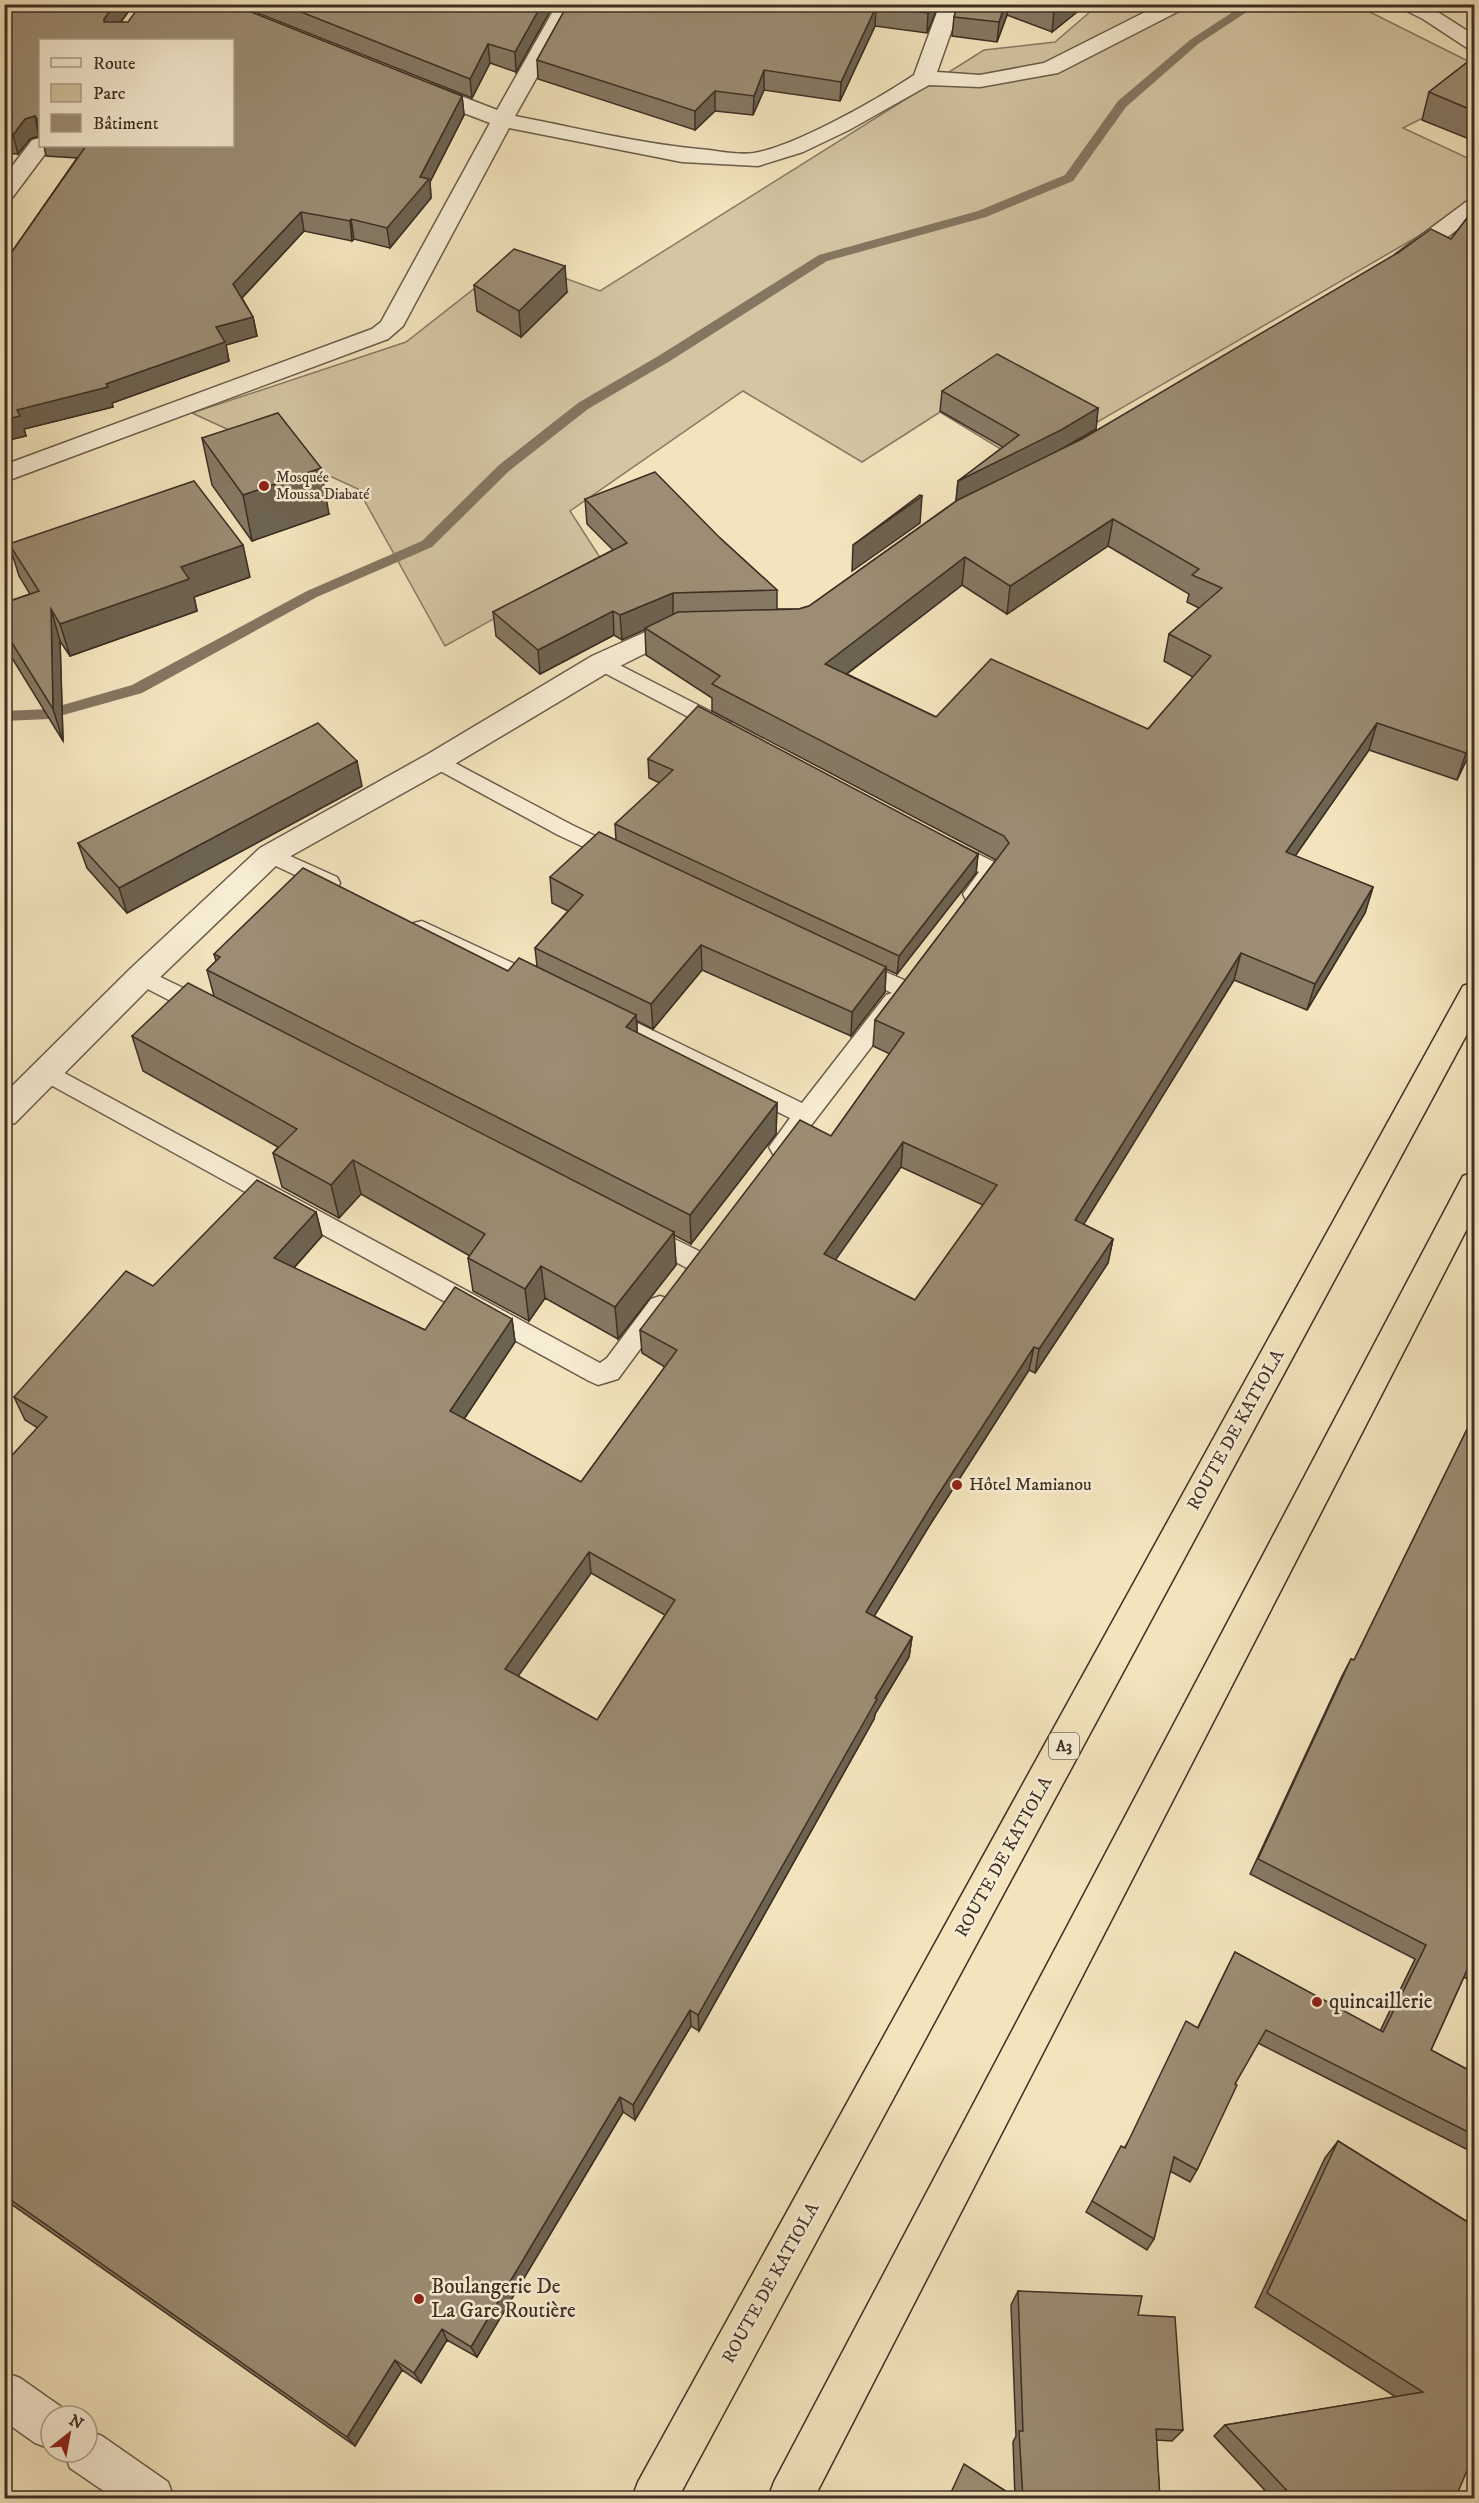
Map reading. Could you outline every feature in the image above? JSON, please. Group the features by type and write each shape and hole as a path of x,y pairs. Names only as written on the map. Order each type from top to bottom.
{"highway":[{"name":"ROUTE DE KATIOLA","path":"654,2499 1474,994"},
{"path":"790,2499 1474,1185"}],"street":[{"path":"4,474 380,334 397,317 502,120 568,4"},
{"path":"924,78 951,4"},
{"path":"404,82 502,120 682,155 731,160 758,159 795,147 841,125 924,78 980,81 1050,68 1178,4"},
{"path":"1408,4 1473,41"},
{"path":"4,193 39,146"},
{"path":"1383,273 1474,207"},
{"path":"4,1114 142,976 270,855 438,761 602,663 674,628 707,627"},
{"path":"4,2394 39,2419"},
{"path":"99,2461 152,2499"}],"lane":[{"path":"602,663 739,736"},
{"path":"438,761 565,830 639,865"},
{"path":"929,837 992,870 958,916"},
{"path":"270,855 345,892"},
{"path":"399,918 560,995"},
{"path":"764,1169 909,980 839,959"},
{"path":"142,976 227,1019"},
{"path":"602,1016 806,1114"},
{"path":"46,1072 598,1374 609,1372 616,1365 701,1251 631,1227"}],"green space":[{"path":"1098,5 1356,5 1474,64 1474,92 1403,128 1474,161 1474,204 1025,464 940,412 862,462 743,391 570,511 601,559 445,646 358,489 192,413 406,342 512,259 600,291 984,50 1055,42"}],"building":[{"path":"4,4 115,4 104,22 128,22 141,4 231,4 462,96 420,177 429,179 387,228 351,219 350,221 301,212 233,284 253,317 216,327 225,342 106,384 108,387 17,410 20,416 4,420 4,256 9,256 85,147 234,147 234,39 39,39 39,125 35,116 25,119 13,135 4,134"},
{"path":"281,4 542,4 515,52 488,44 470,79"},
{"path":"568,4 932,4 928,13 876,7 841,82 764,70 754,96 715,91 695,111 537,60"},
{"path":"958,4 1005,4 999,22 954,17"},
{"path":"1032,4 1064,4 1054,12"},
{"path":"1474,57 1474,111 1429,92"},
{"path":"1474,209 1474,736 1466,753 1377,723 1286,852 1373,887 1315,984 1241,953 1075,1220 1113,1239 1039,1349 1034,1347 934,1501 866,1612 912,1637 875,1698 877,1699 698,2015 690,2010 633,2105 620,2097 471,2347 442,2329 414,2373 395,2360 347,2437 4,2195 4,1464 47,1417 14,1397 126,1271 153,1286 257,1180 316,1212 274,1258 425,1330 455,1287 512,1319 450,1411 581,1482 677,1350 640,1330 800,1120 831,1136 904,1033 875,1020 1009,843 1004,836 712,684 720,676 645,628 678,612 799,609 809,606 958,500 1082,439 1399,252 1431,229 1451,239","holes":["1113,519 1199,569 1192,575 1222,588 1169,634 1211,656 1148,729 991,659 936,717 825,664 965,557 1010,586","903,1142 997,1185 915,1300 824,1254","589,1552 675,1600 597,1720 505,1669"]},
{"path":"514,249 565,266 519,311 474,285"},
{"path":"997,354 1098,408 1061,430 958,481 1019,435 942,391"},
{"path":"278,413 321,468 243,495 202,438"},
{"path":"655,472 720,538 777,590 673,593 620,615 613,611 538,650 493,612 627,543 585,499"},
{"path":"194,481 243,545 181,567 189,579 60,624 51,609 53,709 4,630 4,603 39,591 9,544"},
{"path":"920,495 922,496 853,545"},
{"path":"698,706 978,854 899,956 615,824 673,770 648,759"},
{"path":"318,723 357,761 119,888 78,843"},
{"path":"599,832 886,967 852,1012 701,945 651,1004 535,948 583,895 550,877"},
{"path":"303,868 508,971 519,958 636,1015 626,1027 777,1103 690,1215 207,970 220,957 214,954"},
{"path":"188,983 674,1232 615,1307 541,1266 525,1289 468,1258 485,1234 353,1160 331,1185 273,1153 297,1129 132,1036"},
{"path":"1474,1415 1474,1963 1471,1961 1431,2050 1474,2073 1474,2135 1266,2030 1235,2084 1237,2085 1197,2170 1174,2157 1154,2239 1092,2201 1121,2146 1125,2148 1186,2021 1198,2028 1235,1952 1383,2032 1426,1945 1258,1859 1351,1659 1354,1660"},
{"path":"1338,2141 1474,2226 1474,2454 1455,2499 1295,2499 1225,2425 1423,2392 1267,2293"},
{"path":"1018,2291 1142,2296 1138,2315 1175,2317 1183,2430 1156,2429 1160,2499 1023,2499 1019,2431 1023,2431"},
{"path":"964,2464 1018,2499 948,2499"}],"waterway":[{"path":"4,716 49,714 137,689 312,594 427,544 504,468 583,406 665,358 823,258 982,214 1069,178 1122,104 1194,42 1254,4"}],"place":[{"name":"Mosquée Moussa Diabaté","path":"264,486"},
{"name":"Hôtel Mamianou","path":"957,1485"},
{"name":"quincaillerie","path":"1317,2002"},
{"name":"Boulangerie De La Gare Routière","path":"419,2299"}]}
